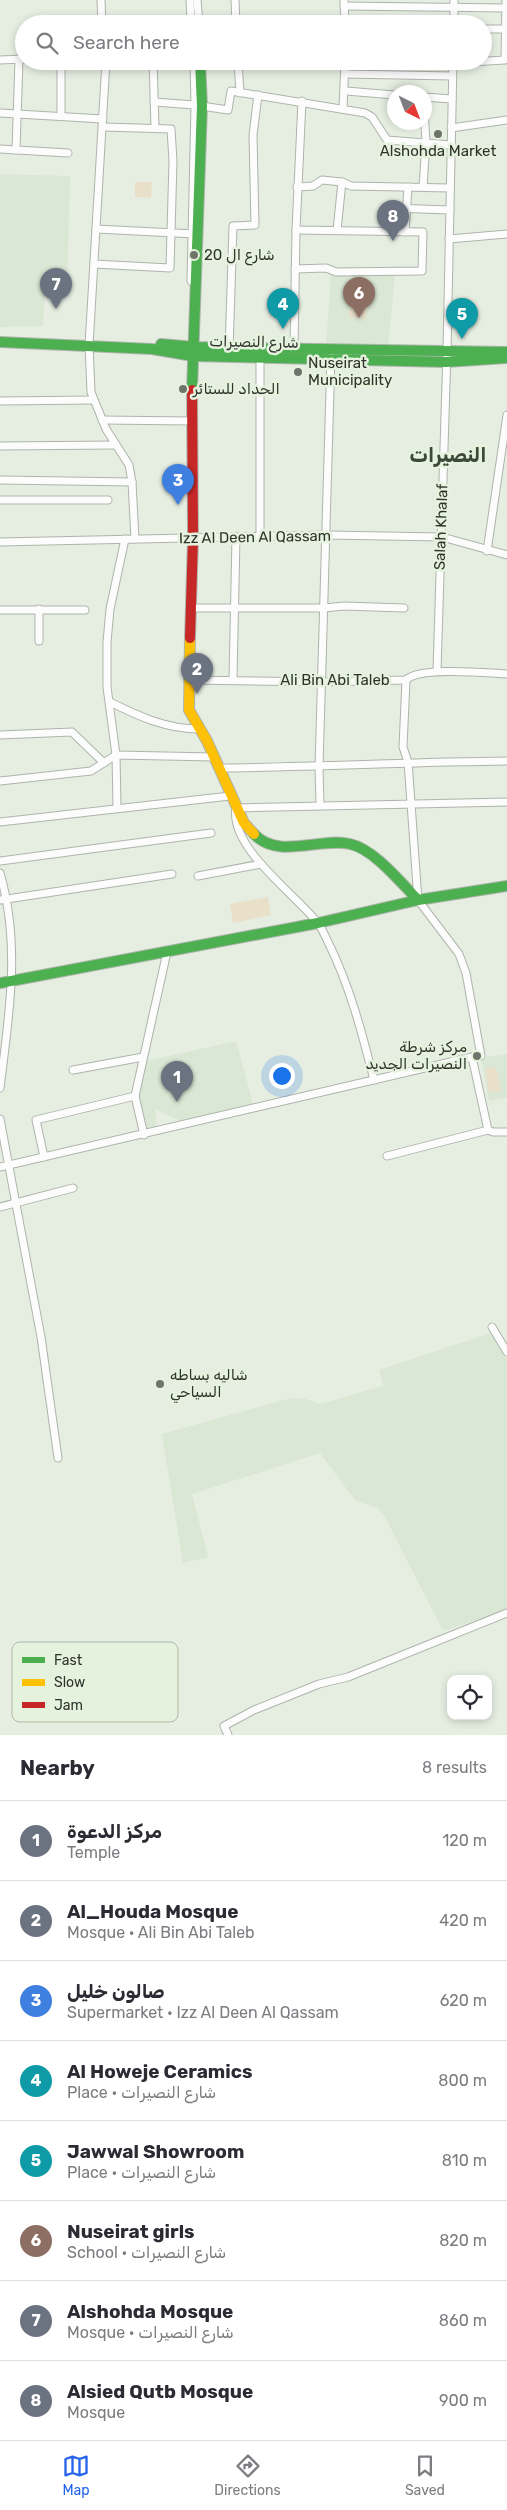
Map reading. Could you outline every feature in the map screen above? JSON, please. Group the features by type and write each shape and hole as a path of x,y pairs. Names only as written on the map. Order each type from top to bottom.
{"street":[{"path":"101,0 102,15"},
{"path":"190,0 191,15"},
{"path":"198,0 199,15"},
{"path":"235,0 236,15"},
{"path":"344,3 506,4 504,29 505,60 492,60"},
{"path":"492,29 504,29"},
{"path":"0,60 15,59"},
{"path":"16,150 20,70"},
{"path":"61,116 62,70"},
{"path":"106,70 89,342 93,400 115,445 129,465 132,482 135,539"},
{"path":"153,70 155,128"},
{"path":"195,70 198,105"},
{"path":"0,1167 481,1056 466,973 459,954 418,900 368,852 350,844 272,846 258,838 244,823 230,796 214,756 189,710 188,686 192,680 190,608 193,538 192,350 200,70"},
{"path":"239,70 240,93"},
{"path":"344,109 346,70"},
{"name":"Salah Khalaf","path":"437,671 447,357 452,70"},
{"path":"346,74 452,76"},
{"path":"154,102 198,105 228,110 230,91 302,101 365,113 372,117 387,140 451,145"},
{"path":"346,91 387,94"},
{"path":"229,352 232,226 256,225 253,136 258,95"},
{"path":"432,98 452,99"},
{"path":"294,349 297,187 302,101"},
{"path":"0,113 61,116 103,123 171,129 173,141 170,268 94,264"},
{"path":"452,128 507,120"},
{"path":"423,187 425,130"},
{"path":"0,149 68,153"},
{"path":"297,187 313,186 322,180 342,182 351,186 450,188"},
{"path":"336,230 342,182"},
{"path":"405,232 408,187"},
{"path":"392,208 450,210"},
{"path":"96,229 194,234"},
{"path":"295,268 326,268 336,272 422,271 423,232 296,230"},
{"path":"449,239 507,234"},
{"name":"شارع النصيرات","path":"0,335 152,349 507,358"},
{"name":"شارع النصيرات","path":"0,343 89,342"},
{"name":"شارع النصيرات","path":"260,353 294,349 331,354"},
{"name":"شارع النصيرات","path":"447,357 507,352"},
{"path":"260,353 260,536"},
{"path":"320,805 319,767 331,354"},
{"path":"0,402 93,400"},
{"path":"488,551 507,415"},
{"path":"102,420 191,421"},
{"path":"0,446 115,445"},
{"path":"0,480 132,482"},
{"path":"0,500 108,500"},
{"name":"Izz Al Deen Al Qassam","path":"0,542 326,535 442,537 507,555"},
{"path":"233,679 236,537"},
{"path":"117,808 116,755 106,662 110,609 125,539"},
{"path":"190,608 324,608 344,606 404,608"},
{"path":"39,609 39,641"},
{"path":"0,610 85,610"},
{"name":"Ali Bin Abi Taleb","path":"192,680 233,679 322,682 406,680 410,676 437,671 507,674"},
{"path":"406,680 403,747 408,762 418,900"},
{"path":"110,702 136,715 179,729 199,729"},
{"path":"0,735 72,732 104,763"},
{"path":"0,781 91,771 116,755 214,756"},
{"path":"218,768 507,761"},
{"path":"0,822 230,796"},
{"path":"236,808 507,802"},
{"path":"236,808 234,818 239,833 261,864 318,923 336,958 359,1020 374,1080"},
{"path":"0,861 211,833"},
{"path":"198,876 261,864"},
{"path":"0,873 13,980 0,1088"},
{"path":"4,899 172,874"},
{"path":"0,982 318,923 418,900 507,886"},
{"path":"144,1135 135,1096 167,952"},
{"path":"73,1070 143,1057"},
{"path":"472,1058 488,1130"},
{"path":"44,1157 36,1120 135,1096"},
{"path":"0,1119 41,1337 58,1458"},
{"path":"387,1156 488,1130 507,1132"},
{"path":"0,1207 73,1188"},
{"path":"492,1327 507,1352"},
{"path":"228,1735 224,1726 254,1710 319,1684 348,1677 507,1613"}],"shaded area":[{"path":"0,174 70,176 67,291 45,290 43,326 0,327"},
{"path":"135,182 152,182 151,198 135,197"},
{"path":"331,275 395,275 388,347 326,346"},
{"path":"351,291 368,293 366,319 349,318"},
{"path":"268,897 271,915 233,923 230,904"},
{"path":"236,1041 253,1104 182,1122 155,1109 157,1130 145,1133 138,1098 143,1062"},
{"path":"507,1054 507,1098 489,1101 481,1058"},
{"path":"496,1067 501,1091 489,1093 485,1069"},
{"path":"491,1333 507,1358 507,1610 443,1631 384,1515 377,1508 355,1500 320,1453 192,1494 208,1557 183,1563 162,1434 291,1398 306,1399 320,1404 383,1386 379,1370"}],"traffic: fast":[{"path":"192,390 202,106 200,70"},
{"path":"0,342 152,349 193,356 446,362 507,358"},
{"path":"161,344 195,347 506,352"},
{"path":"254,834 264,842 275,846 287,847 338,843 359,847 378,859 418,900"},
{"path":"0,983 318,923 418,900 507,886"}],"traffic: slow":[{"path":"190,638 189,710 207,741 244,823 254,834"}],"traffic: jam":[{"path":"190,638 193,538 192,390"}],"place":[{"name":"Alshohda Market","path":"438,134"},
{"name":"Alsied Qutb Mosque","path":"393,241"},
{"name":"شارع ال 20","path":"194,255"},
{"name":"Alshohda Mosque","path":"56,309"},
{"name":"Nuseirat girls","path":"359,318"},
{"name":"Al Howeje Ceramics","path":"283,329"},
{"name":"Jawwal Showroom","path":"462,339"},
{"name":"Nuseirat Municipality","path":"298,372"},
{"name":"الحداد للستائر","path":"183,389"},
{"name":"صالون خليل","path":"178,505"},
{"name":"Al_Houda Mosque","path":"197,694"},
{"name":"مركز شرطة النصيرات الجديد","path":"477,1056"},
{"name":"مركز الدعوة","path":"177,1102"},
{"name":"شاليه بساطه السياحي","path":"160,1384"}],"district":[{"name":"النصيرات","path":"448,455"}]}
